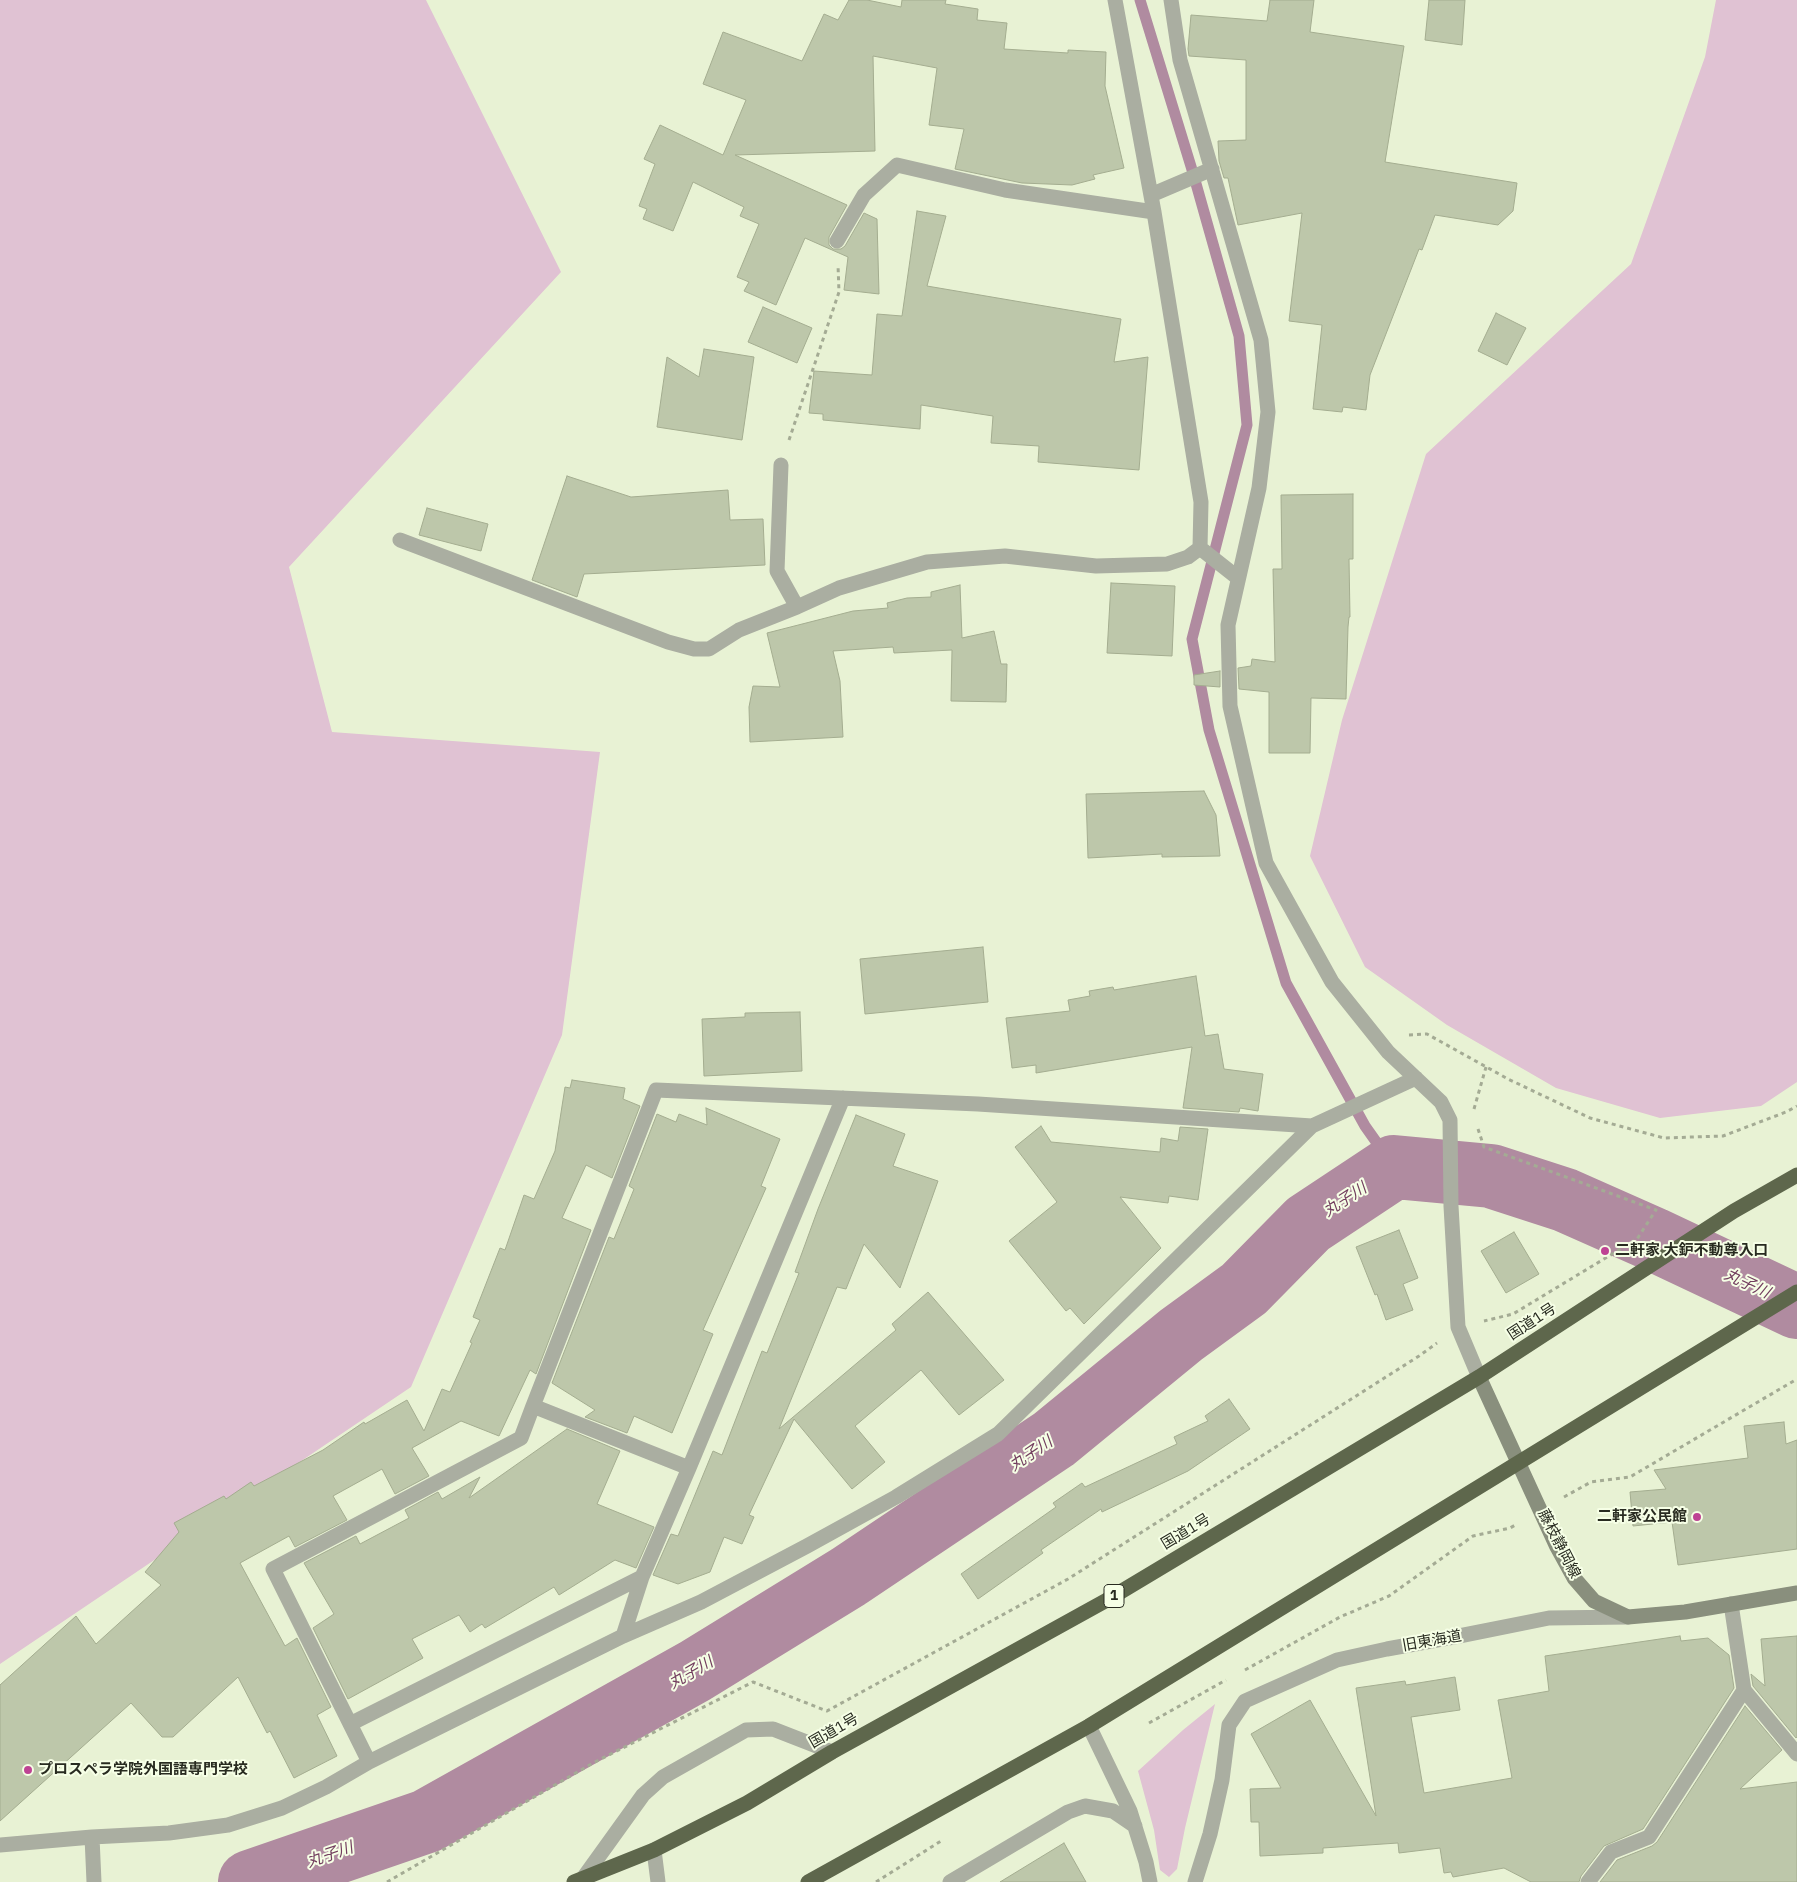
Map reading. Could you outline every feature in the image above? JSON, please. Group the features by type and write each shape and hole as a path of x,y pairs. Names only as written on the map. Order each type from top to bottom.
{"highway":[{"name":"国道1号","path":"579,1880 654,1850 747,1803 832,1752 1107,1600 1479,1377 1734,1211 1797,1175"},
{"path":"808,1882 1089,1726 1797,1292"}],"main road":[{"name":"藤枝静岡線","path":"1479,1377 1557,1547 1574,1578 1594,1601 1628,1617"},
{"path":"1628,1617 1685,1612 1797,1593"}],"street":[{"path":"400,540 668,642 694,650 709,649 739,630 840,588 927,562 1005,556 1096,566 1167,564 1188,558 1200,548 1201,502 1151,194 1115,0"},
{"path":"1171,0 1180,60 1262,340 1268,412 1259,488 1228,625 1230,706 1266,863 1332,982 1388,1052 1441,1102 1450,1120 1451,1206 1458,1327 1479,1377"},
{"path":"837,241 864,195 897,165 1004,190 1154,212"},
{"path":"1151,194 1212,169"},
{"path":"781,465 777,571 797,607"},
{"path":"1200,548 1238,578"},
{"path":"0,1845 169,1833 228,1825 282,1808 326,1787 369,1762 623,1636 702,1602 807,1546 896,1497 998,1434 1312,1126 1416,1078"},
{"path":"369,1762 273,1569 521,1438 656,1090 978,1104 1312,1126"},
{"path":"623,1636 642,1577 842,1098"},
{"path":"532,1406 689,1468"},
{"path":"350,1724 642,1577"},
{"path":"1731,1604 1744,1690 1797,1754"},
{"name":"旧東海道","path":"1194,1882 1210,1834 1220,1789 1228,1725 1245,1701 1337,1660 1378,1651 1549,1618 1628,1617"},
{"path":"1588,1882 1611,1852 1649,1837 1744,1690"},
{"path":"1089,1726 1136,1826 1150,1882"},
{"path":"579,1880 643,1795 663,1777 746,1730 773,1729 832,1752"},
{"path":"950,1882 1068,1812 1085,1806 1114,1811 1136,1826"},
{"path":"92,1837 94,1882"},
{"path":"654,1850 658,1882"}],"path":[{"path":"781,465 839,292 837,241"},
{"path":"1405,1035 1426,1034 1486,1067 1590,1118 1664,1138 1723,1136 1797,1106"},
{"path":"1473,1112 1486,1067"},
{"path":"387,1882 593,1763 753,1682 828,1711 1068,1579 1420,1356 1458,1327 1513,1314 1636,1239 1656,1210 1484,1147 1476,1121"},
{"path":"1238,1674 1340,1617 1389,1596 1473,1536 1510,1528 1591,1482 1630,1478 1797,1379"},
{"path":"1144,1726 1229,1678"},
{"path":"876,1882 942,1841"}],"shaded area":[{"path":"0,0 426,0 561,272 289,567 332,732 600,752 562,1035 411,1387 0,1664"},
{"path":"1716,0 1797,0 1797,1082 1761,1106 1660,1118 1556,1088 1447,1025 1365,967 1310,856 1342,720 1426,454 1631,264 1705,57"},
{"path":"1215,1704 1177,1869 1169,1877 1160,1870 1154,1830 1138,1771"}],"building":[{"path":"849,0 867,0 901,7 902,0 946,0 945,4 978,9 977,20 1007,23 1004,49 1068,53 1068,50 1106,52 1105,86 1124,168 1093,175 1095,179 1072,185 1022,183 955,169 964,129 929,125 937,68 873,56 875,151 735,155 847,205 829,237 829,245 833,249 841,249 845,246 864,213 877,219 879,294 844,290 848,257 805,238 776,305 744,291 749,282 737,277 759,224 740,216 744,207 693,182 673,231 643,219 647,209 639,206 655,164 644,159 660,125 723,155 746,100 703,84 723,32 802,61 824,14 838,20"},
{"path":"1270,0 1314,0 1310,32 1404,46 1385,162 1517,183 1513,211 1498,225 1435,215 1422,250 1419,249 1370,375 1366,410 1343,407 1342,412 1313,409 1322,325 1289,321 1302,213 1238,225 1228,178 1224,178 1219,161 1218,141 1246,140 1246,60 1189,56 1191,15 1267,21"},
{"path":"1429,0 1465,0 1462,45 1425,40"},
{"path":"917,211 946,216 927,286 1121,319 1114,362 1148,357 1139,470 1038,462 1039,446 991,443 993,416 921,405 920,429 823,420 823,414 809,413 814,371 872,375 877,314 902,316"},
{"path":"763,307 812,328 797,363 748,342"},
{"path":"1496,313 1526,328 1507,365 1478,351"},
{"path":"704,349 754,357 742,440 657,427 667,357 699,377"},
{"path":"567,476 631,497 728,490 730,520 763,519 765,565 584,574 577,597 532,580"},
{"path":"1353,494 1353,559 1349,559 1350,617 1348,627 1346,699 1311,698 1310,753 1269,753 1269,692 1239,689 1238,668 1251,666 1252,659 1275,662 1273,569 1282,569 1281,495"},
{"path":"427,508 488,524 481,551 419,535"},
{"path":"1111,583 1175,586 1172,656 1107,653"},
{"path":"960,585 962,638 994,631 1001,664 1007,664 1006,702 951,701 952,650 894,653 893,647 833,651 840,681 843,737 750,742 749,707 753,686 780,687 767,633 853,611 888,608 887,603 907,598 931,597 931,592"},
{"path":"1220,671 1220,687 1194,685 1194,675"},
{"path":"1204,791 1216,815 1220,856 1162,857 1162,854 1088,858 1086,794"},
{"path":"983,947 988,1002 865,1014 860,959"},
{"path":"1196,976 1205,1036 1218,1034 1224,1069 1263,1074 1258,1111 1240,1108 1239,1112 1183,1108 1192,1047 1036,1073 1036,1065 1012,1068 1006,1018 1070,1011 1068,1000 1090,996 1089,991 1113,987 1114,990"},
{"path":"800,1012 802,1071 704,1076 702,1019 745,1017 745,1013"},
{"path":"572,1080 625,1088 623,1099 640,1106 612,1178 586,1165 562,1218 591,1230 536,1374 530,1370 499,1436 461,1421 412,1448 429,1476 395,1494 382,1469 333,1496 347,1520 295,1547 289,1536 240,1563 285,1646 297,1638 331,1707 317,1715 337,1756 294,1778 270,1731 267,1733 238,1677 173,1737 162,1737 131,1703 0,1821 0,1685 76,1616 96,1644 161,1585 145,1572 179,1532 174,1523 224,1496 226,1499 251,1482 254,1486 323,1450 364,1422 365,1424 407,1400 424,1431 442,1389 450,1392 472,1343 470,1342 480,1320 473,1317 500,1248 505,1250 524,1195 534,1199 555,1151 565,1087 570,1088"},
{"path":"706,1108 780,1139 761,1186 766,1188 703,1330 713,1334 672,1433 634,1416 627,1433 585,1417 595,1410 552,1383 609,1237 614,1239 634,1189 629,1186 657,1114 676,1122 679,1114 707,1125"},
{"path":"856,1115 905,1134 893,1166 938,1181 900,1288 864,1244 846,1289 837,1287 779,1429 896,1330 892,1324 928,1292 1004,1380 959,1415 921,1370 855,1426 885,1462 852,1489 794,1419 749,1515 754,1517 742,1544 724,1537 710,1572 678,1584 653,1575 671,1534 678,1536 713,1451 722,1455 762,1351 767,1353 799,1273 795,1272"},
{"path":"1041,1126 1051,1142 1160,1152 1161,1138 1178,1141 1180,1127 1208,1129 1198,1200 1169,1196 1168,1203 1120,1197 1161,1248 1084,1324 1070,1308 1066,1311 1009,1241 1057,1202 1015,1147"},
{"path":"1399,1230 1418,1278 1403,1284 1413,1310 1386,1320 1377,1294 1375,1295 1356,1247"},
{"path":"1514,1232 1539,1274 1506,1293 1481,1251"},
{"path":"1229,1399 1250,1429 1188,1471 1102,1512 1101,1509 1041,1550 1043,1553 978,1599 961,1574 1056,1507 1053,1503 1082,1483 1085,1487 1177,1444 1174,1437 1208,1421 1205,1416"},
{"path":"1784,1422 1786,1444 1797,1440 1797,1549 1678,1565 1672,1522 1633,1526 1630,1492 1666,1489 1654,1470 1748,1458 1744,1426"},
{"path":"567,1429 620,1451 597,1504 654,1527 636,1568 615,1560 559,1595 554,1587 485,1628 482,1624 470,1632 459,1615 412,1639 423,1658 348,1699 313,1628 334,1614 304,1563 356,1536 360,1544 409,1518 405,1510 438,1492 442,1499 480,1477 469,1498"},
{"path":"1680,1636 1681,1641 1708,1638 1729,1655 1734,1688 1643,1829 1604,1846 1581,1876 1579,1882 1531,1882 1504,1868 1453,1877 1451,1872 1444,1873 1440,1848 1399,1853 1398,1843 1323,1848 1323,1853 1260,1856 1259,1822 1251,1822 1250,1789 1281,1788 1251,1734 1310,1700 1376,1816 1356,1688 1405,1681 1406,1685 1455,1677 1460,1710 1411,1717 1424,1793 1512,1778 1498,1700 1549,1691 1545,1656"},
{"path":"1797,1636 1796,1738 1753,1686 1751,1674 1765,1686 1761,1639"},
{"path":"1745,1706 1782,1750 1740,1789 1797,1782 1797,1882 1600,1882 1617,1860 1652,1846 1657,1842"},
{"path":"1064,1843 1086,1882 1000,1882"}],"waterway":[{"path":"1140,0 1193,173 1239,336 1247,425 1192,639 1209,730 1286,983 1365,1126 1394,1167"},
{"name":"丸子川","path":"250,1882 427,1821 695,1671 848,1577 1054,1439 1181,1335 1244,1289 1308,1224 1394,1167 1491,1176 1565,1200 1797,1307"}],"place":[{"name":"二軒家 大鈩不動尊入口","path":"1605,1251"},
{"name":"二軒家公民館","path":"1697,1517"},
{"name":"プロスペラ学院外国語専門学校","path":"28,1770"}]}
